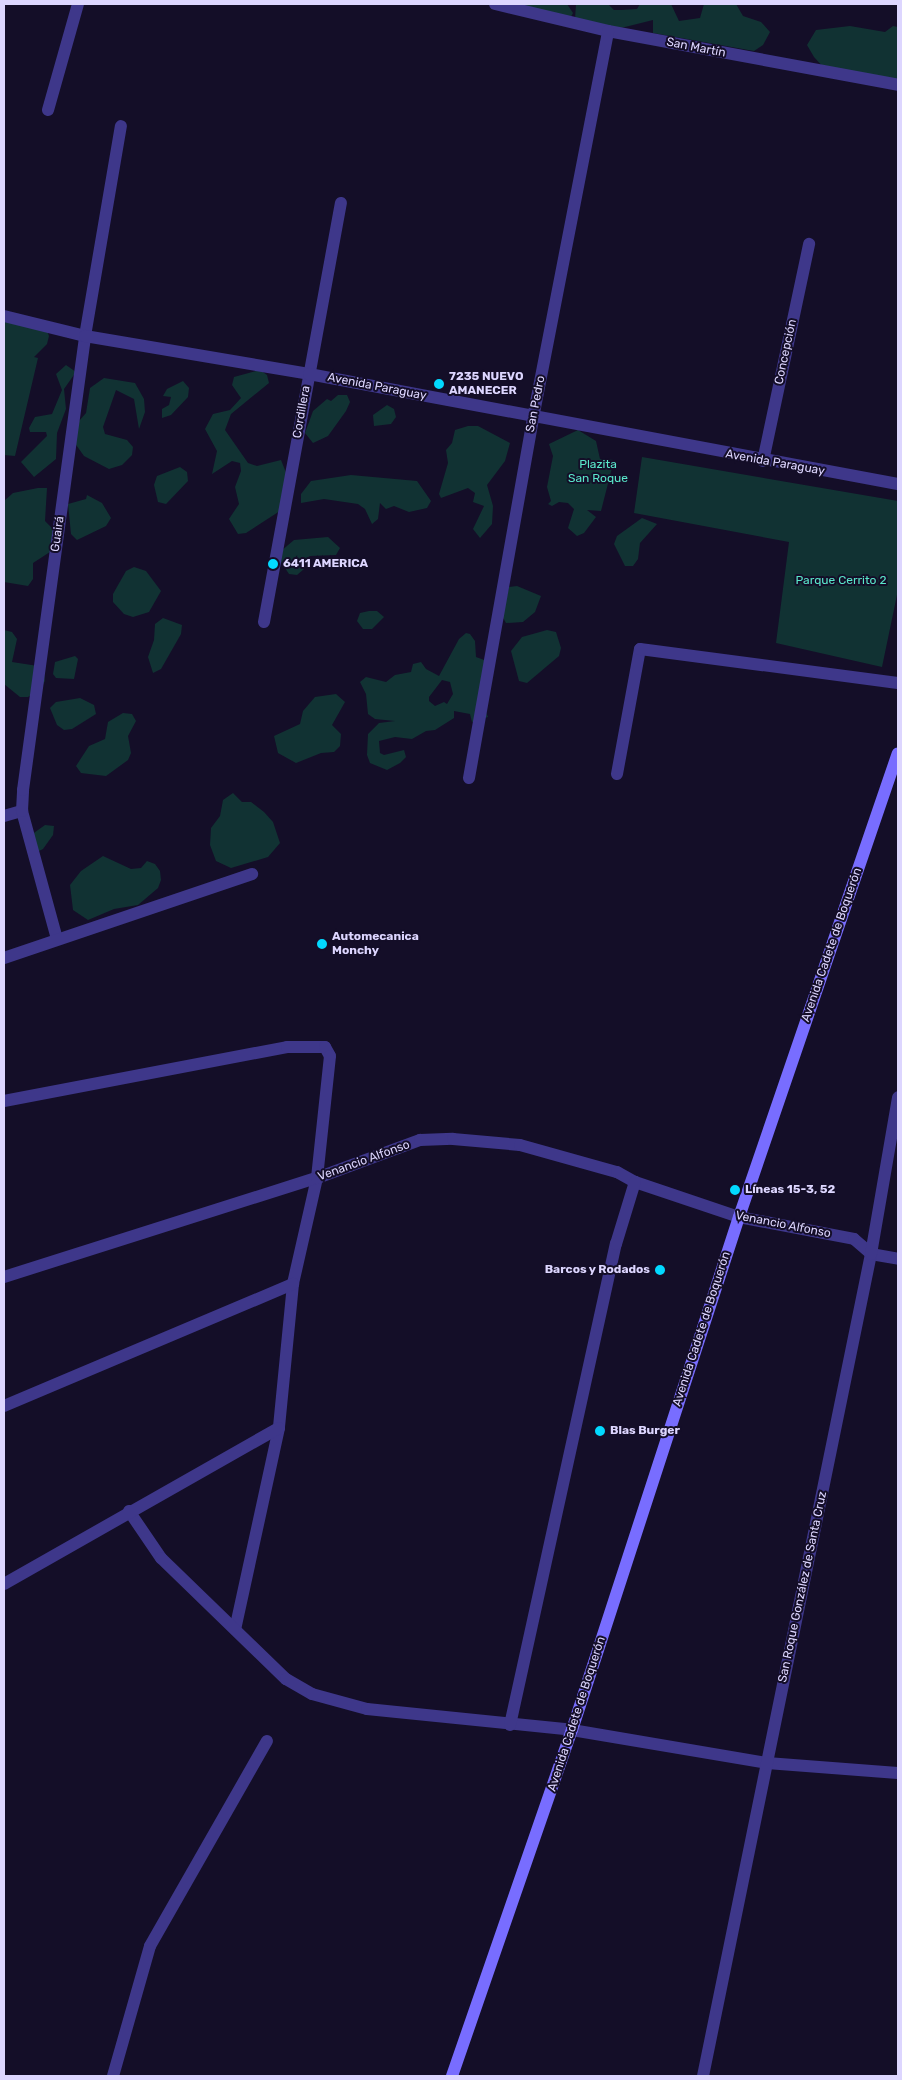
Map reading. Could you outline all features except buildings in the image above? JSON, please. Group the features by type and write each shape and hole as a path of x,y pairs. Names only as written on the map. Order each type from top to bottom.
{"main road":[{"name":"Avenida Cadete de Boquerón","path":"452,2076 572,1730 739,1217 898,753"}],"street":[{"path":"48,110 78,4"},
{"name":"San Martín","path":"495,4 608,31 898,85"},
{"name":"San Pedro","path":"469,778 533,418 608,31"},
{"name":"Guairá","path":"56,939 22,811 85,336 122,126"},
{"name":"Cordillera","path":"264,622 341,203"},
{"name":"Concepción","path":"763,461 809,244"},
{"name":"Avenida Paraguay","path":"4,316 85,336 309,374 763,461 898,484"},
{"path":"617,774 640,649 898,683"},
{"path":"4,816 22,811"},
{"path":"4,958 252,874"},
{"path":"4,1102 288,1047 325,1047 330,1056 318,1178 293,1284 279,1428 235,1630"},
{"name":"San Roque González de Santa Cruz","path":"702,2076 871,1254 898,1097"},
{"name":"Venancio Alfonso","path":"4,1277 318,1178 420,1140 452,1139 520,1145 617,1172 635,1182 739,1217 854,1239 871,1254 898,1259"},
{"path":"510,1726 616,1244 635,1182"},
{"path":"4,1406 293,1284"},
{"path":"4,1584 129,1511 279,1428"},
{"path":"129,1511 162,1558 286,1678 312,1694 367,1708 510,1726 572,1730 767,1763 898,1773"},
{"path":"113,2076 150,1946 266,1741"}],"green space":[{"path":"509,4 567,4 573,13 570,19"},
{"path":"576,4 608,4 614,10 621,10 637,9 640,4 671,4 679,21 700,18 704,4 736,4 743,16 761,22 770,32 763,45 754,51 653,33 653,20 621,28 575,19"},
{"path":"850,26 885,32 893,26 898,27 898,85 824,68 814,57 807,45 816,30"},
{"path":"4,321 46,328 49,336 47,344 34,357 38,358 15,456 4,455"},
{"path":"66,365 76,372 64,389 66,409 57,433 56,459 34,477 21,462 47,436 46,432 30,432 29,428 35,417 52,414 62,390 56,374"},
{"path":"260,370 267,375 269,383 231,414 225,430 248,463 257,466 281,460 287,475 283,509 246,533 238,534 229,519 239,504 235,487 241,471 240,463 232,461 212,474 217,451 205,429 213,414 230,410 241,398 232,385 234,377"},
{"path":"104,378 135,383 144,399 145,412 139,429 134,399 116,390 103,427 105,434 127,440 133,447 132,455 122,465 109,469 84,456 74,442 72,429 86,413 90,388"},
{"path":"183,381 189,388 188,397 171,415 162,418 162,409 169,405 171,397 163,396 167,389"},
{"path":"338,395 347,395 350,402 346,411 328,436 313,443 305,433 313,411 327,399 331,401"},
{"path":"387,405 394,409 396,417 391,424 374,426 373,415"},
{"path":"468,426 478,426 510,443 505,461 487,485 493,506 492,524 480,538 473,529 484,506 473,502 475,493 468,488 441,498 439,494 448,463 446,450 452,443 455,430"},
{"name":"Plazita San Roque","path":"578,430 596,441 600,459 614,460 601,511 587,510 596,517 584,533 577,536 568,528 574,509 568,503 559,502 552,506 548,504 551,501 547,487 553,456 549,444"},
{"name":"Parque Cerrito 2","path":"642,457 898,501 898,590 882,667 776,643 789,542 634,513"},
{"path":"180,467 187,472 188,481 166,504 158,502 154,485 157,476"},
{"path":"351,475 417,481 431,501 427,508 409,512 394,506 386,509 380,503 378,519 372,524 365,509 358,504 324,499 301,503 301,494 311,481"},
{"path":"47,488 45,521 58,534 53,550 33,563 33,579 28,586 4,582 4,501 13,493"},
{"path":"87,495 102,503 111,518 106,526 77,540 71,534 68,504 86,499"},
{"path":"642,518 657,524 640,543 638,559 633,566 625,566 614,544 617,536"},
{"path":"328,537 340,548 336,555 310,556 303,560 304,569 297,575 289,574 279,559 281,551 294,540"},
{"path":"134,567 146,571 161,591 149,612 133,617 124,614 113,602 113,594 126,571"},
{"path":"517,586 541,596 535,612 523,622 506,623 502,616 509,587"},
{"path":"377,611 384,617 372,629 363,629 357,621 360,613"},
{"path":"163,618 182,625 181,634 161,669 153,673 148,657 154,640 155,624"},
{"path":"4,630 12,632 17,639 12,662 38,666 44,672 45,681 41,688 28,697 20,697 4,684"},
{"path":"547,630 556,632 561,648 559,656 527,683 519,681 511,651 522,637"},
{"path":"466,633 470,634 475,641 476,657 487,661 482,703 488,717 472,722 470,714 454,711 454,718 435,730 426,731 412,739 395,737 379,741 380,753 384,755 404,750 406,757 400,763 387,770 370,763 367,755 368,734 379,723 395,721 375,719 368,714 366,694 360,682 366,677 386,682 395,675 411,672 413,664 421,662 426,669 439,676 459,639","holes":["442,680 450,682 453,694 447,704 444,702 435,706 429,701 429,697"]},
{"path":"75,656 78,659 74,679 56,678 53,674 55,662"},
{"path":"336,694 345,702 332,725 341,734 340,746 334,752 321,753 296,763 278,753 274,736 300,724 303,711 315,697"},
{"path":"80,698 94,705 96,714 72,729 64,730 57,725 50,708 56,702"},
{"path":"123,713 132,714 136,721 128,736 131,753 128,760 106,776 81,773 76,766 89,746 105,739 108,722"},
{"path":"233,793 242,802 251,802 264,812 273,822 280,843 268,857 231,868 216,861 210,845 211,828 220,816 223,800"},
{"path":"45,825 54,826 53,835 43,849 37,852 31,835"},
{"path":"103,856 131,869 141,868 147,861 155,864 160,871 161,880 158,888 138,905 114,909 88,920 73,910 70,885 81,871"}],"place":[{"name":"7235 NUEVO AMANECER","path":"439,384"},
{"name":"6411 AMERICA","path":"273,564"},
{"name":"Automecanica Monchy","path":"322,944"},
{"name":"Líneas 15-3, 52","path":"735,1190"},
{"name":"Barcos y Rodados","path":"660,1270"},
{"name":"Blas Burger","path":"600,1431"}]}
